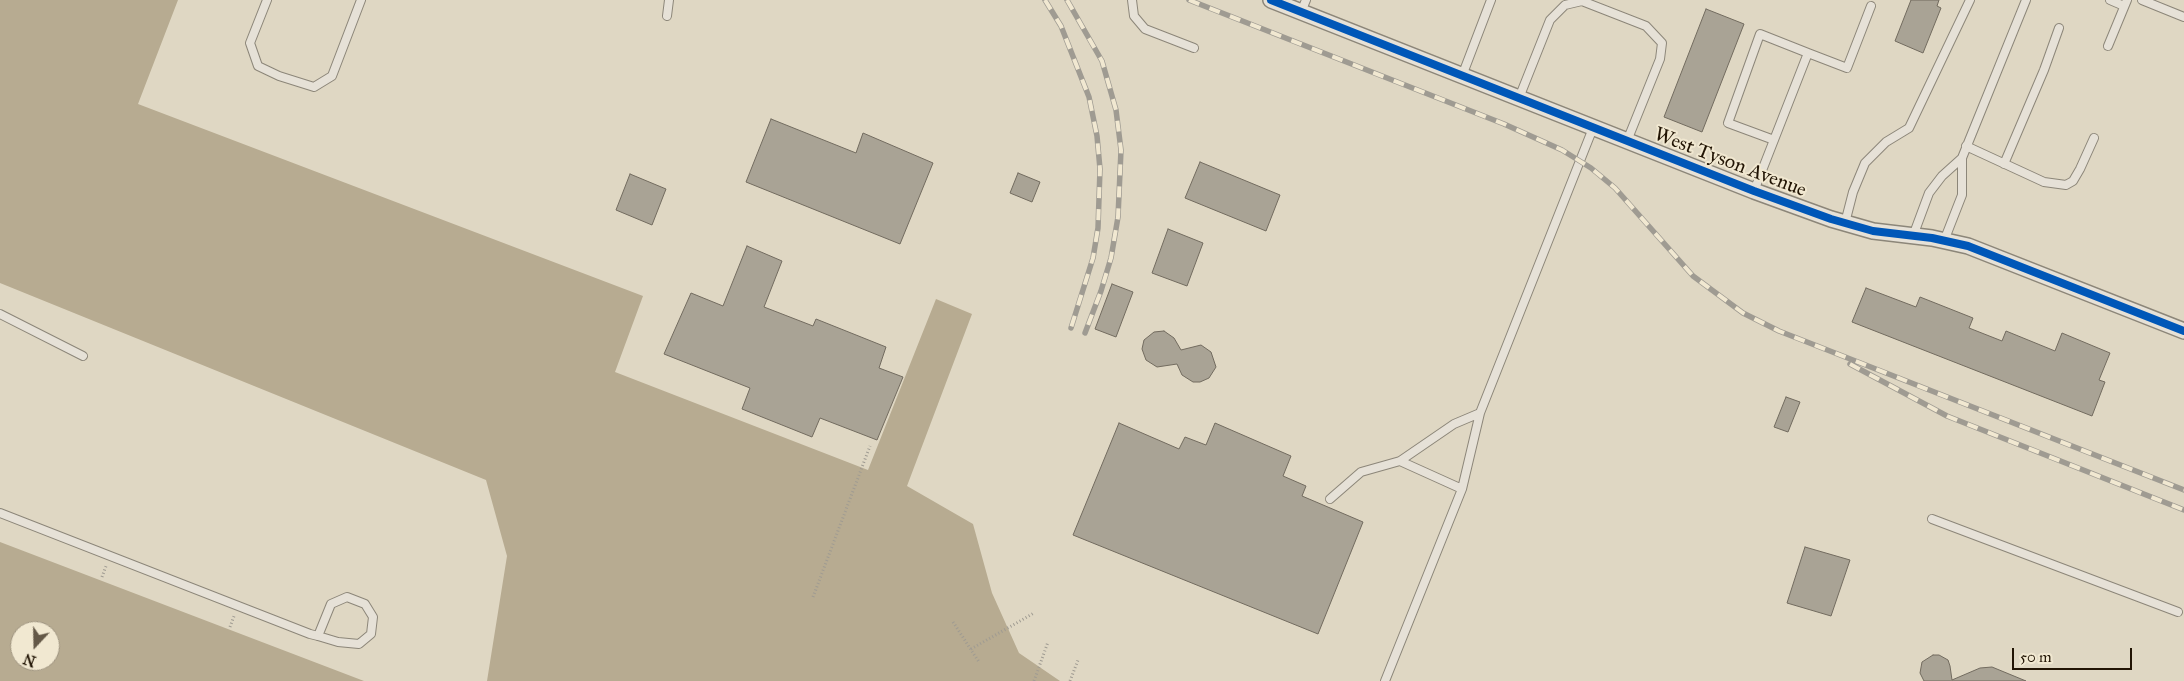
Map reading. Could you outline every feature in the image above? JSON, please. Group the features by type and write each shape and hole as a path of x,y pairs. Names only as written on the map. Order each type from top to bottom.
{"street":[{"name":"West Tyson Avenue","path":"1271,0 1303,6 1462,76 1754,191 1873,231 1968,246 2184,331"}],"lane":[{"path":"267,0 250,43 258,66 279,76 314,87 332,76 361,0"},
{"path":"667,16 670,0"},
{"path":"1132,0 1134,16 1145,29 1194,48"},
{"path":"1462,76 1491,0"},
{"path":"1845,223 1865,163 1886,142 1909,128 1970,0"},
{"path":"1944,241 1962,195 1962,158 1966,146 2026,0"},
{"path":"2108,46 2126,3 2110,0"},
{"path":"2142,0 2184,17"},
{"path":"1519,98 1550,20 1565,5 1582,1 1637,22 1646,26 1662,42 1660,59 1627,141"},
{"path":"1774,140 1728,123 1760,34 1847,68 1871,6"},
{"path":"2004,164 2044,70 2059,28"},
{"path":"1754,191 1808,53"},
{"path":"1385,681 1462,489 1480,413 1593,128"},
{"path":"1966,146 2044,182 2066,185 2073,181 2094,138"},
{"path":"1913,236 1929,193 1942,176 1962,158"},
{"path":"0,314 83,356"},
{"path":"1330,499 1361,472 1400,461 1454,424 1480,413"},
{"path":"1400,461 1462,489"},
{"path":"0,513 318,636 338,642 359,644 371,634 373,617 365,604 347,597 331,604 318,636"},
{"path":"1932,519 2178,612"}],"path":[{"path":"813,597 870,446"},
{"path":"971,649 1034,613"},
{"path":"953,622 979,662"},
{"path":"1034,681 1048,642"},
{"path":"1070,681 1078,660"}],"shaded area":[{"path":"0,0 178,0 138,104 643,296 615,372 868,470 936,299 972,314 907,486 973,524 992,593 1019,653 1060,681 487,681 507,556 486,480 0,283"},
{"path":"0,542 364,681 0,681"}],"building":[{"path":"1911,0 1939,0 1937,6 1941,8 1923,53 1895,41"},
{"path":"1706,9 1744,24 1702,132 1664,117"},
{"path":"771,119 856,153 863,133 933,163 900,244 746,182"},
{"path":"1200,162 1280,195 1266,231 1185,198"},
{"path":"1018,173 1040,182 1032,202 1010,193"},
{"path":"630,174 666,189 652,225 616,210"},
{"path":"1168,229 1203,243 1187,286 1152,273"},
{"path":"747,246 782,261 764,307 813,326 816,319 886,347 879,368 903,377 877,440 820,418 812,437 742,409 750,388 664,354 691,293 723,306"},
{"path":"1112,284 1133,292 1116,337 1095,329"},
{"path":"1866,288 1916,307 1920,297 1973,318 1969,328 2002,341 2006,331 2055,351 2062,333 2110,353 2099,380 2105,382 2092,416 1852,322"},
{"path":"1164,331 1174,338 1181,350 1201,345 1211,352 1216,367 1209,378 1200,382 1193,382 1182,375 1177,364 1157,367 1146,360 1142,349 1144,340 1154,332"},
{"path":"1786,397 1800,402 1788,432 1774,427"},
{"path":"1119,423 1179,449 1185,437 1206,445 1215,423 1291,456 1283,476 1306,486 1302,496 1363,522 1318,634 1073,535"},
{"path":"1805,547 1850,560 1831,616 1787,603"},
{"path":"1933,655 1939,655 1948,660 1952,680 1980,668 1992,667 2026,681 1924,681 1920,673 1922,662"}],"railway":[{"path":"1045,0 1061,26 1089,97 1097,136 1100,169 1098,228 1093,258 1071,328"},
{"path":"1067,0 1102,61 1116,110 1121,150 1118,217 1111,258 1085,333"},
{"path":"1189,0 1504,124 1562,150 1591,168 1615,188 1693,276 1743,313 1779,331 2184,490"},
{"path":"1850,364 1947,416 2184,510"}],"cycle path":[{"path":"1271,0 1754,191 1831,219 1873,231 1932,238 1968,246 2184,331"}]}
